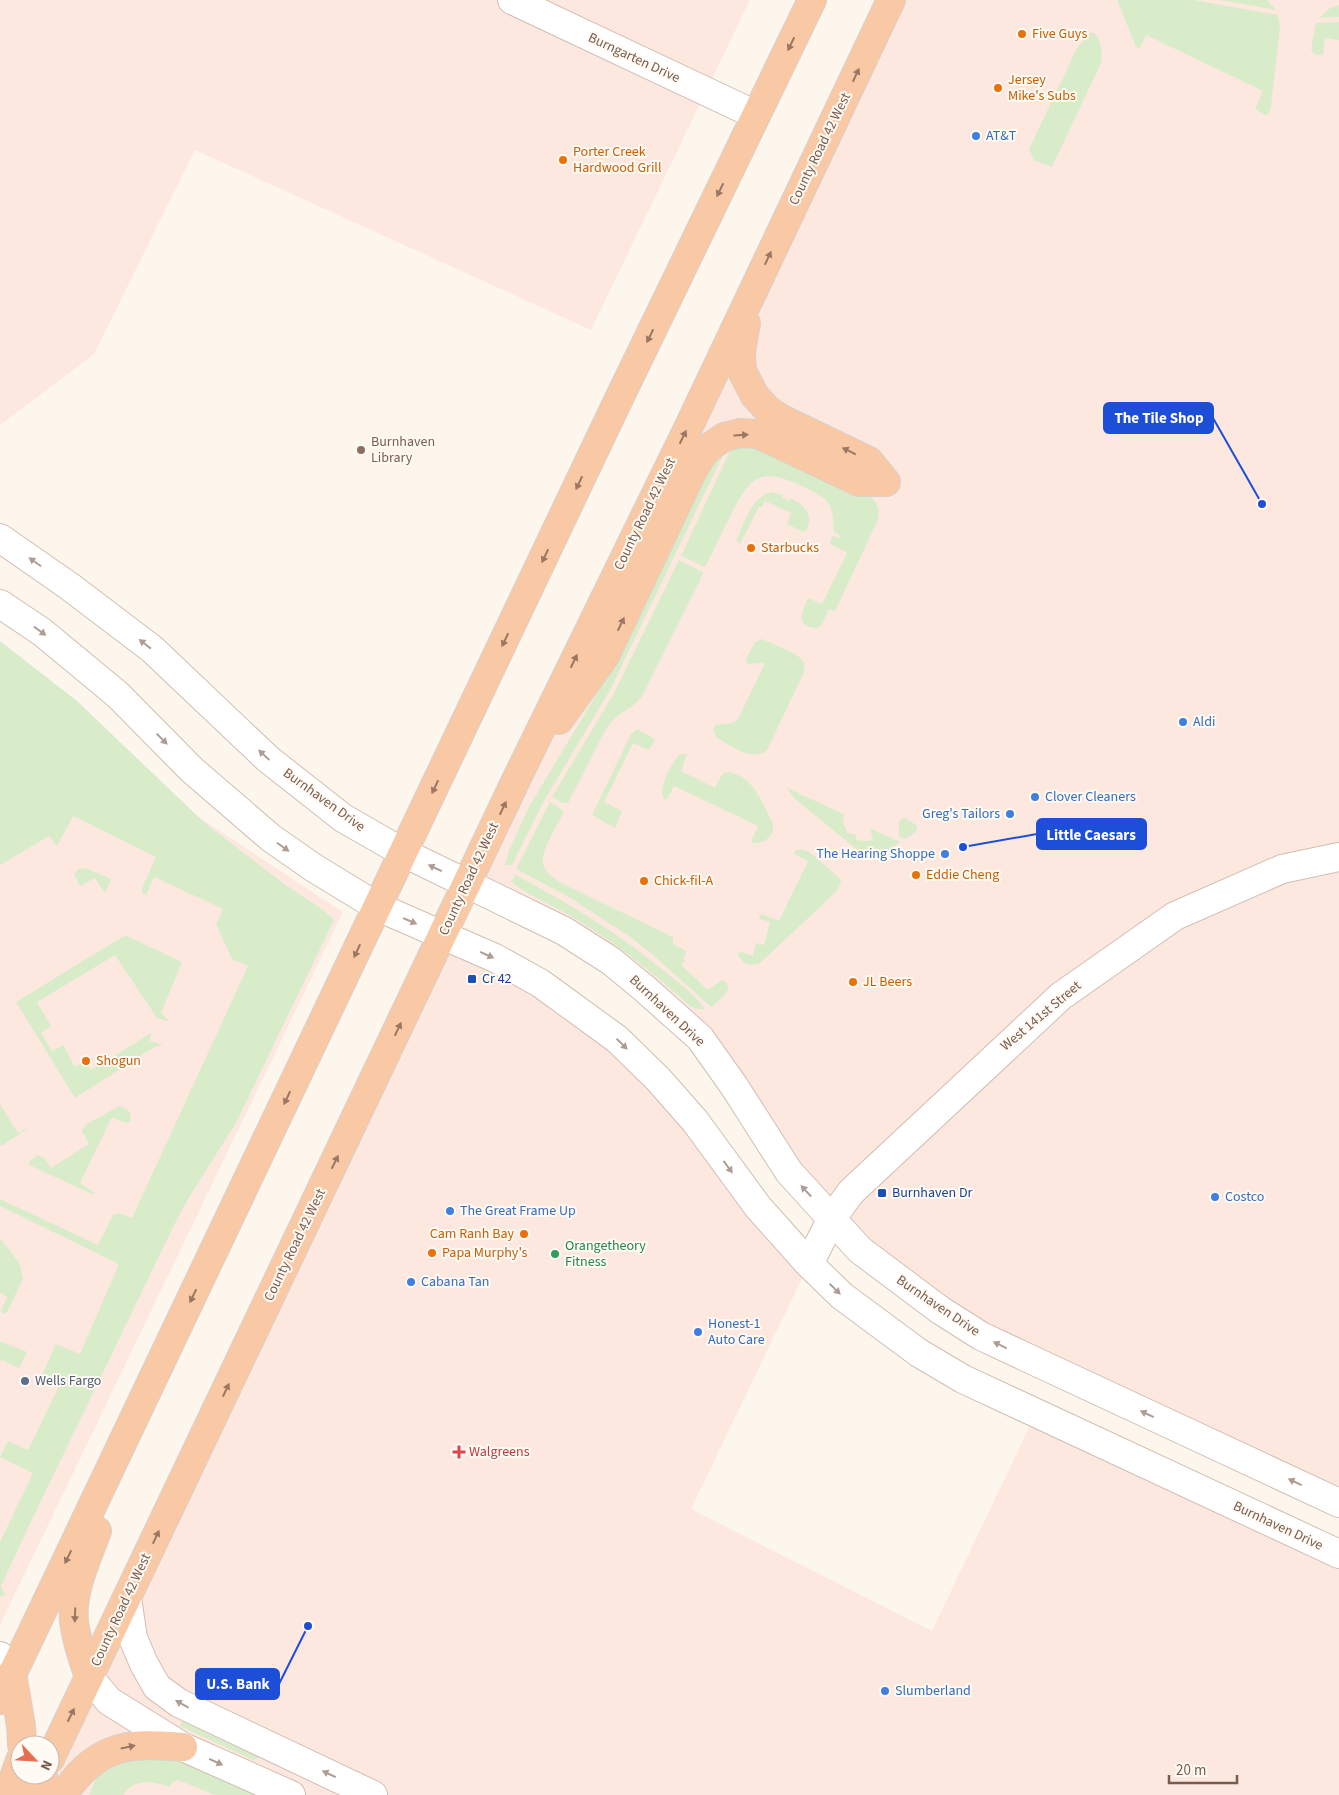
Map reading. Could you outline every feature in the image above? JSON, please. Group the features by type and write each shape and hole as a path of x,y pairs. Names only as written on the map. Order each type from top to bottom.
{"highway":[{"path":"0,1700 6,1665 142,1402 619,400 812,0"},
{"name":"County Road 42 West","path":"60,1739 516,780 891,0"},
{"path":"516,780 605,656 692,474 702,455 712,446 724,437 740,433 756,434 859,482 886,482 869,461 782,418 768,410 755,396 742,371 741,352 749,297"},
{"path":"89,1677 77,1643 74,1619 77,1588 142,1402"},
{"path":"6,1665 21,1735"},
{"path":"63,1795 75,1777 90,1763 112,1752 131,1746 150,1744 183,1747"}],"street":[{"name":"Burngarten Drive","path":"512,0 756,115"},
{"name":"Burnhaven Drive","path":"0,538 69,586 152,649 268,759 343,818 404,853 564,931 611,961 646,989 700,1038 734,1086 789,1172 860,1250 940,1310 981,1336 1339,1503"},
{"name":"Burnhaven Drive","path":"0,604 42,632 118,695 192,770 271,838 314,868 378,907 495,958 540,983 617,1039 664,1086 695,1121 758,1207 809,1264 844,1297 919,1353 963,1379 1339,1554"},
{"name":"West 141st Street","path":"809,1264 832,1218 851,1192 1061,996 1175,916 1282,869 1339,857"},
{"path":"127,1598 133,1638 144,1664 157,1687 179,1703 372,1795"},
{"path":"89,1677 109,1700 183,1747 291,1795"}],"shaded area":[{"path":"0,0 750,0 591,330 195,150 94,354 0,425"},
{"path":"891,0 1339,0 1339,1503 1030,1359 860,1250 645,989 467,884"},
{"path":"0,651 156,789 343,912 0,1625"},
{"path":"443,935 584,1015 809,1264 691,1509 932,1631 1036,1413 1339,1554 1339,1795 33,1795 38,1785 60,1785 60,1738"}],"green space":[{"path":"1117,0 1194,0 1278,15 1280,28 1269,114 1265,115 1255,109 1263,91 1146,35 1140,48 1136,47"},
{"path":"1220,0 1267,0 1276,10"},
{"path":"1339,5 1339,17 1319,18 1330,8"},
{"path":"1339,22 1339,40 1325,38 1323,54 1314,54 1311,49 1316,23"},
{"path":"1091,32 1096,34 1100,44 1101,63 1052,167 1034,160 1029,149 1077,48"},
{"path":"763,444 871,497 878,507 878,520 835,611 829,609 822,624 817,628 805,625 802,622 802,613 808,598 822,604 847,553 830,544 832,536 839,538 841,536 834,532 829,504 815,492 779,477 769,476 760,478 752,482 738,501 705,567 681,556 730,447"},
{"path":"724,453 610,690 544,801 512,865 505,865 509,850 530,805 599,690 708,463"},
{"path":"772,492 783,495 782,497 788,501 790,498 803,506 809,518 807,529 803,532 787,524 791,513 765,501 762,507 759,506 740,544 736,541 753,505 759,499"},
{"path":"679,560 703,572 700,580 642,696 610,724 568,803 563,803 552,797 614,693"},
{"path":"762,639 799,657 804,663 804,672 767,750 755,755 735,748 717,738 713,729 716,725 732,723 738,719 765,663 747,664 746,660 755,642"},
{"path":"0,641 77,701 206,824 287,886 322,909 334,920 236,1123 177,1219 25,1534 1,1586 5,1595 0,1597 0,1542 33,1473 0,1457 8,1441 28,1450 59,1386 41,1377 56,1344 80,1354 119,1264 0,1206 0,1199 98,1245 113,1215 120,1213 132,1218 248,966 232,959 216,924 223,909 154,877 146,895 142,893 142,888 156,857 73,816 57,846 49,836 0,865"},
{"path":"637,729 655,739 649,750 633,743 604,802 622,811 615,828 592,815 631,734"},
{"path":"680,754 687,754 681,771 715,788 725,772 735,774 750,783 773,824 770,836 765,841 753,843 751,841 758,826 674,786 667,799 664,799 662,789 664,782 673,763"},
{"path":"787,788 844,814 843,824 846,827 847,833 855,834 857,840 873,840 870,828 900,842 876,858 865,856 795,799"},
{"path":"550,802 564,812 544,852 544,868 563,884 673,937 673,944 687,951 683,959 685,961 681,965 708,990 722,980 728,986 726,994 711,1007 629,936 567,896 516,869"},
{"path":"905,817 917,826 916,832 905,839 899,837 899,821"},
{"path":"801,849 811,853 839,878 841,881 838,890 759,964 750,965 742,961 737,953 742,952 753,956 756,943 764,945 770,922 760,919 759,915 762,914 779,921 808,861 794,854 796,850"},
{"path":"86,868 111,879 105,893 95,878 80,886 74,874 79,869"},
{"path":"516,875 614,933 684,987 705,1009 696,1009 690,1006 652,973 598,933 515,885 511,881"},
{"path":"127,936 182,962 161,1013 170,1022 157,1018 115,955 37,1002 51,1026 41,1033 52,1051 63,1045 75,1067 86,1061 91,1070 151,1033 150,1041 164,1045 156,1046 75,1098 16,1002 122,937"},
{"path":"0,1104 18,1133 33,1125 3,1145 0,1145"},
{"path":"119,1106 130,1112 131,1121 126,1123 112,1117 80,1183 97,1194 92,1194 29,1165 30,1160 38,1155 44,1158 51,1168 89,1144 82,1131 85,1125"},
{"path":"0,1238 20,1264 23,1279 7,1312 2,1314 1,1310 7,1297 0,1293"},
{"path":"0,1341 27,1352 19,1368 2,1360 0,1362"},
{"path":"184,1717 260,1756 258,1759 253,1760 180,1726"},
{"path":"131,1759 179,1759 263,1795 215,1795 178,1780 169,1787 150,1782 138,1783 123,1795 89,1795 98,1774 113,1765"}],"place":[{"name":"Five Guys","path":"1022,34"},
{"name":"Jersey Mike's Subs","path":"998,88"},
{"name":"AT&T","path":"976,136"},
{"name":"Porter Creek Hardwood Grill","path":"563,160"},
{"name":"Burnhaven Library","path":"361,450"},
{"name":"The Tile Shop","path":"1262,504"},
{"name":"Starbucks","path":"751,548"},
{"name":"Aldi","path":"1183,722"},
{"name":"Clover Cleaners","path":"1035,797"},
{"name":"Greg's Tailors","path":"1010,814"},
{"name":"Little Caesars","path":"963,847"},
{"name":"The Hearing Shoppe","path":"945,854"},
{"name":"Eddie Cheng","path":"916,875"},
{"name":"Chick-fil-A","path":"644,881"},
{"name":"Cr 42","path":"472,979"},
{"name":"JL Beers","path":"853,982"},
{"name":"Shogun","path":"86,1061"},
{"name":"Burnhaven Dr","path":"882,1193"},
{"name":"Costco","path":"1215,1197"},
{"name":"The Great Frame Up","path":"450,1211"},
{"name":"Cam Ranh Bay","path":"524,1234"},
{"name":"Papa Murphy's","path":"432,1253"},
{"name":"Orangetheory Fitness","path":"555,1254"},
{"name":"Cabana Tan","path":"411,1282"},
{"name":"Honest-1 Auto Care","path":"698,1332"},
{"name":"Wells Fargo","path":"25,1381"},
{"name":"Walgreens","path":"459,1452"},
{"name":"U.S. Bank","path":"308,1626"},
{"name":"Slumberland","path":"885,1691"}]}
